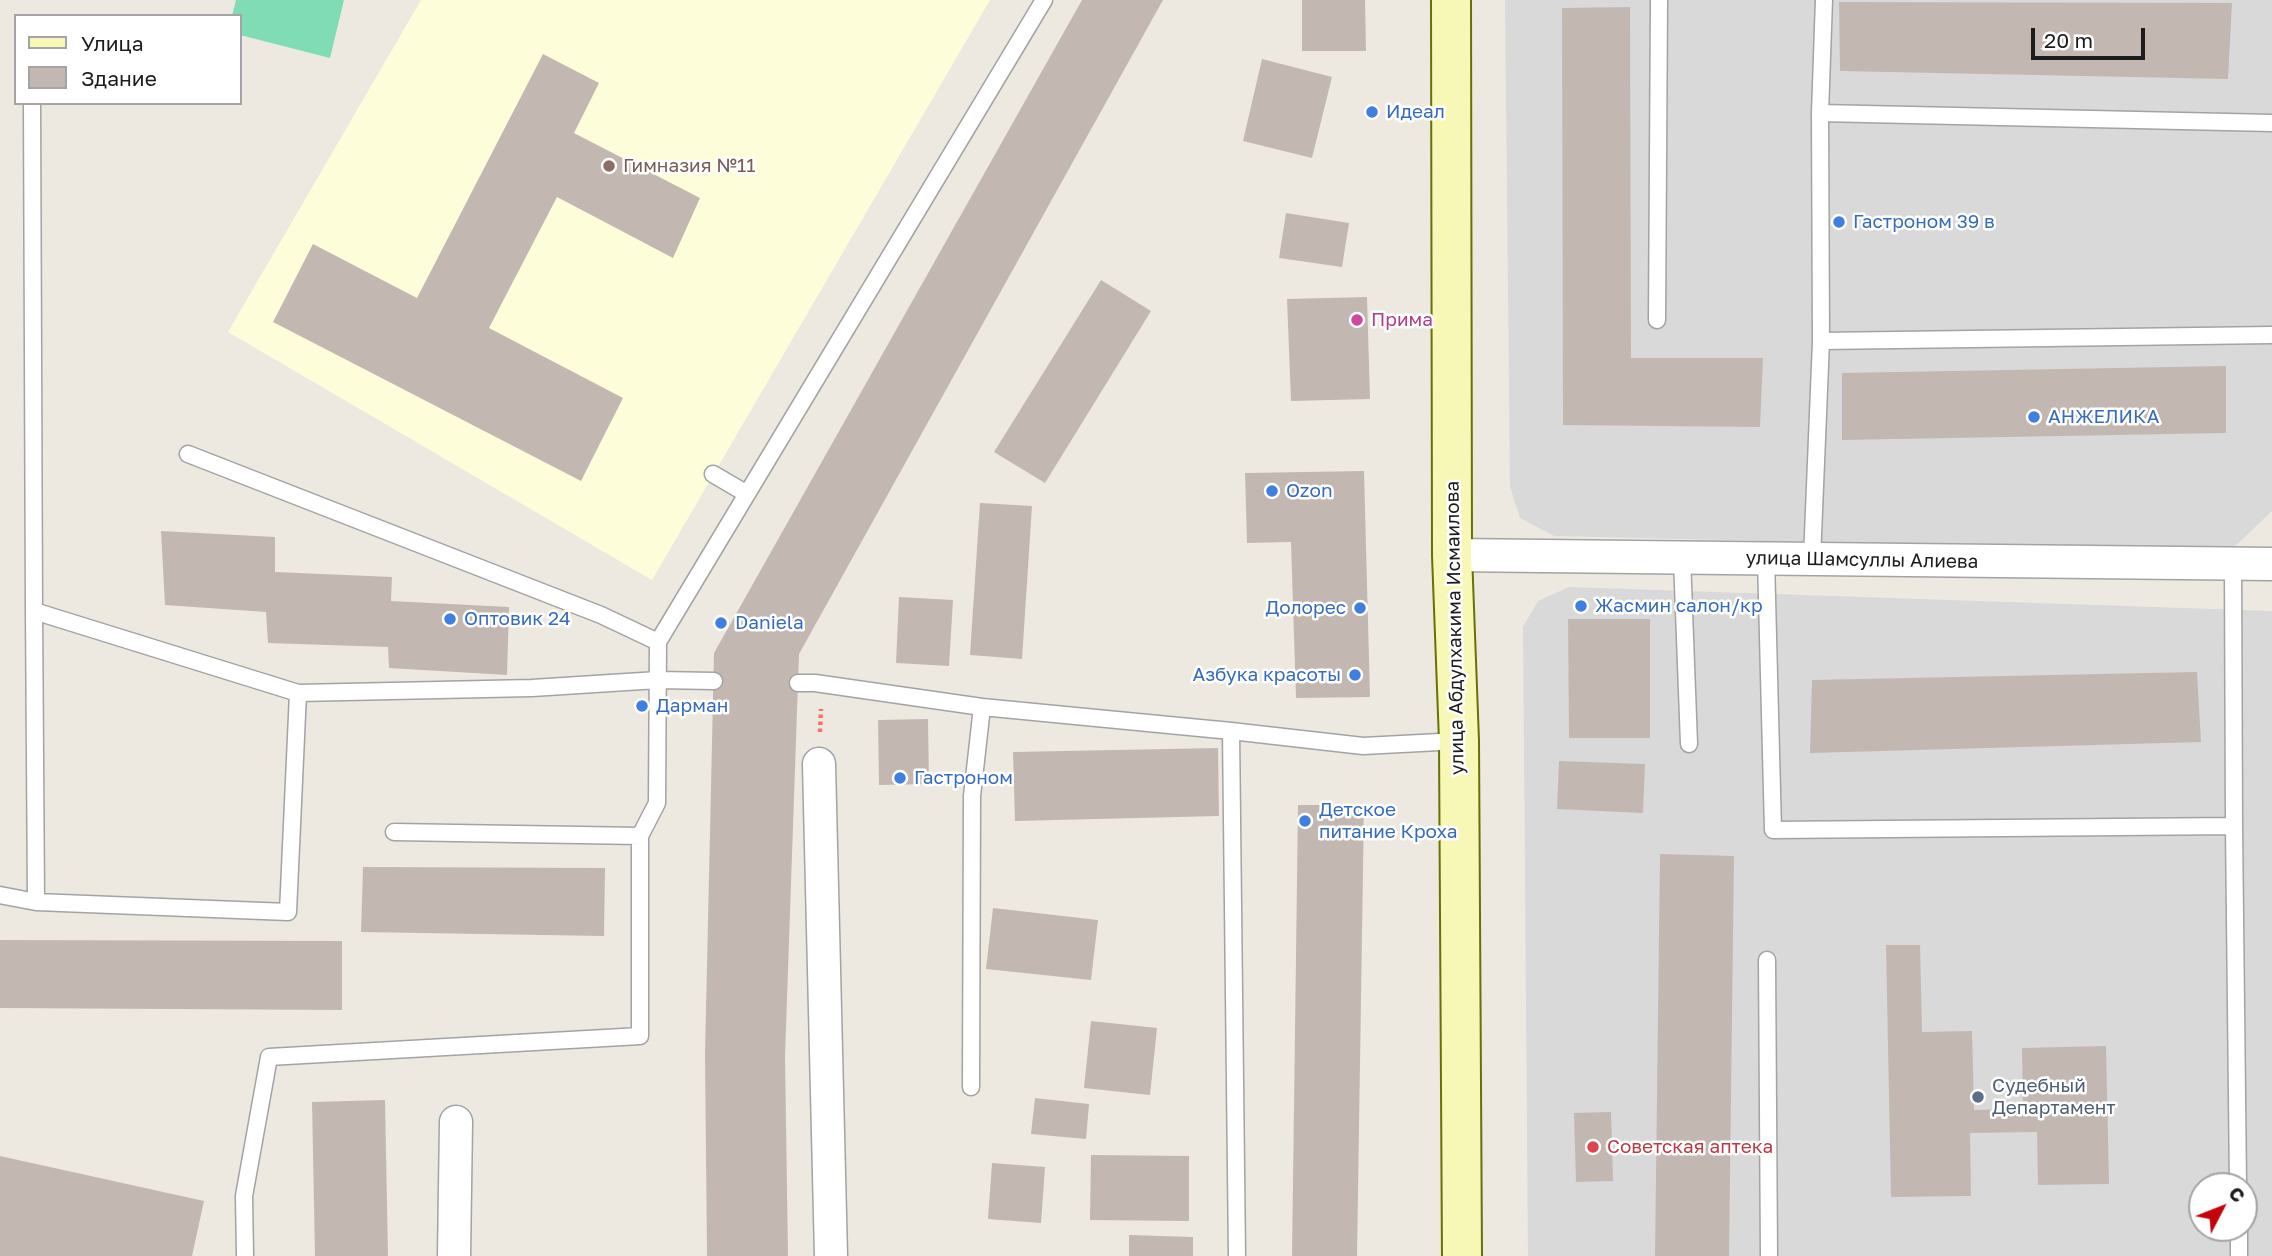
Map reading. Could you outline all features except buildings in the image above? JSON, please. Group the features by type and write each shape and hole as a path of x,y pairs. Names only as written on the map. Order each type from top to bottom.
{"main road":[{"name":"улица Абдулхакима Исмаилова","path":"1451,0 1452,555 1458,741 1462,1256"}],"street":[{"name":"улица Шамсуллы Алиева","path":"1452,555 2272,564"},
{"path":"819,764 831,1256"},
{"path":"454,1256 456,1122"}],"lane":[{"path":"245,1256 244,1196 269,1057 640,1036 640,836 657,803 658,642 1044,0"},
{"path":"1657,320 1659,0"},
{"path":"1812,559 1821,341 1820,113 1824,0"},
{"path":"32,105 36,902"},
{"path":"1820,113 2272,123"},
{"path":"1821,341 2272,335"},
{"path":"188,454 601,615 658,642"},
{"path":"713,474 747,494"},
{"path":"1682,558 1689,744"},
{"path":"1766,559 1773,830 2234,826"},
{"path":"2233,564 2238,1172"},
{"path":"34,611 298,693 532,688 658,680 714,681"},
{"path":"798,683 982,707 1363,746 1458,741"},
{"path":"0,895 36,902 288,912 298,693"},
{"path":"971,1087 972,796 982,707"},
{"path":"1231,731 1237,1256"},
{"path":"394,832 640,836"},
{"path":"1767,961 1769,1256"}],"path":[{"path":"819,764 822,685"}],"shaded area":[{"name":"Гимназия №11","path":"421,0 990,0 652,580 228,332"},
{"path":"1505,0 2272,0 2272,511 2229,552 1554,536 1520,518 1510,487"},
{"path":"1569,587 2272,611 2272,1256 1528,1256 1523,627 1538,601"}],"green space":[{"path":"236,0 344,0 330,58 242,36 242,14 232,14"}],"place":[{"name":"Идеал","path":"1372,112"},
{"name":"Гимназия №11","path":"609,166"},
{"name":"Гастроном 39 в","path":"1839,222"},
{"name":"Прима","path":"1357,320"},
{"name":"АНЖЕЛИКА","path":"2034,417"},
{"name":"Ozon","path":"1272,491"},
{"name":"Жасмин салон/кр","path":"1581,606"},
{"name":"Долорес","path":"1360,608"},
{"name":"Оптовик 24","path":"450,619"},
{"name":"Daniela","path":"721,623"},
{"name":"Азбука красоты","path":"1355,675"},
{"name":"Дарман","path":"642,706"},
{"name":"Гастроном","path":"900,778"},
{"name":"Детское питание Кроха","path":"1305,821"},
{"name":"Судебный Департамент","path":"1978,1097"},
{"name":"Советская аптека","path":"1593,1147"}]}
